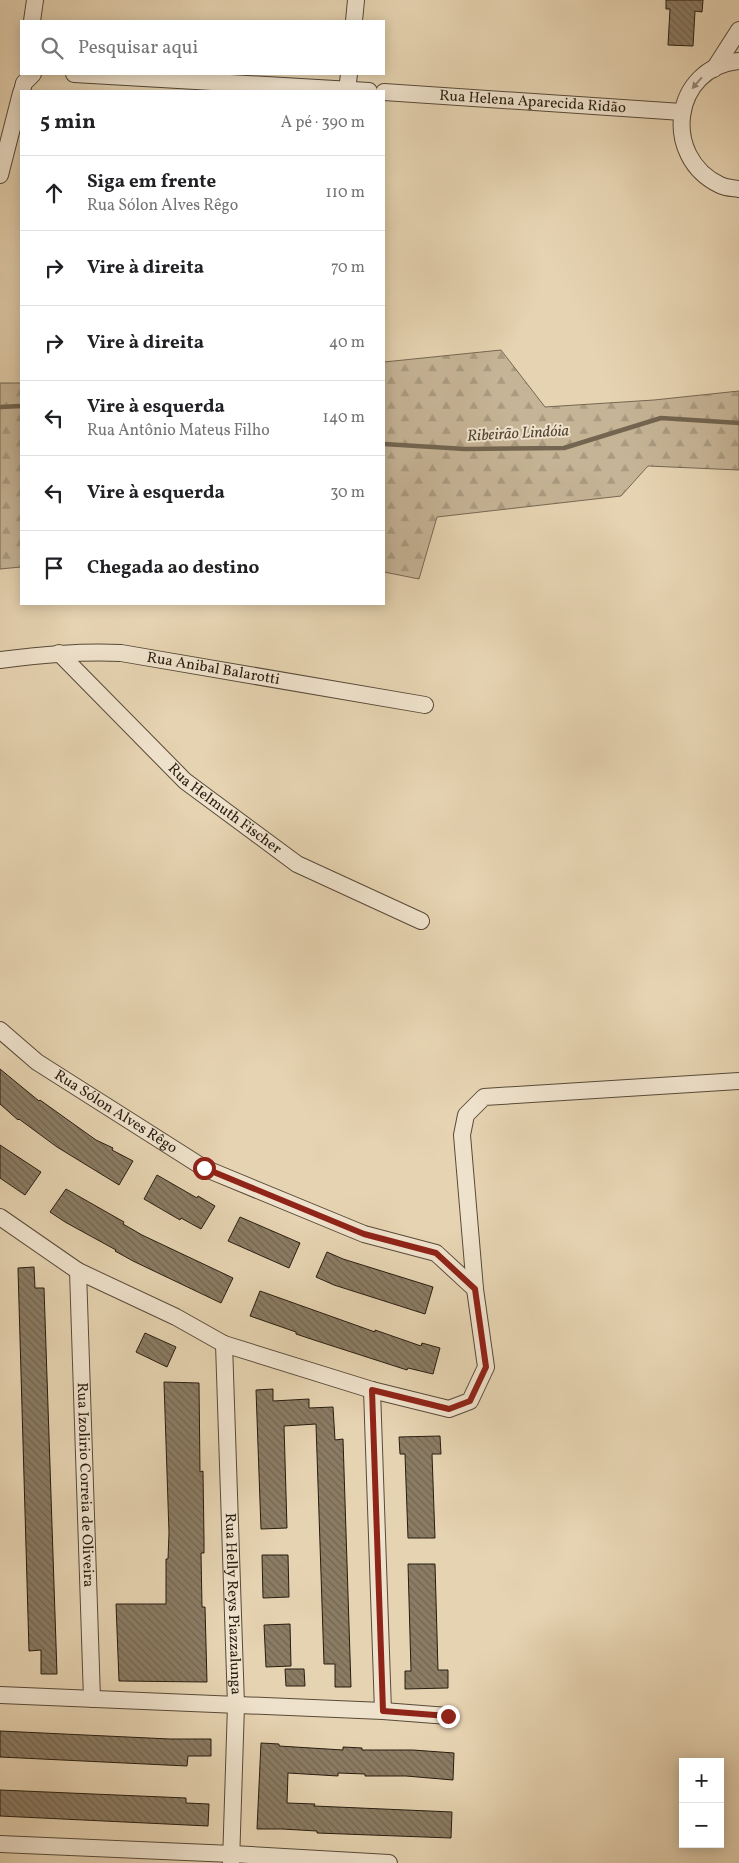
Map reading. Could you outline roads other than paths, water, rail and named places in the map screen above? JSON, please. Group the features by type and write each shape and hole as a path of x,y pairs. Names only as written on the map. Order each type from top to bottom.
{"street":[{"path":"32,20 35,0"},
{"path":"354,20 356,0"},
{"path":"714,69 739,30"},
{"path":"739,61 714,69 699,80 688,95 682,112 681,134 688,156 702,174 721,186 739,189"},
{"path":"22,90 24,83 33,75"},
{"path":"108,75 348,82 367,90"},
{"name":"Rua Helena Aparecida Ridão","path":"385,92 682,112"},
{"path":"0,175 20,100"},
{"name":"Rua Anibal Balarotti","path":"0,660 59,653 94,651 121,653 425,705"},
{"name":"Rua Helmuth Fischer","path":"59,653 184,781 297,864 421,922"},
{"name":"Rua Sólon Alves Rêgo","path":"0,1030 37,1062 204,1168 364,1234 436,1253 475,1289"},
{"path":"0,1217 78,1271 176,1317 224,1344 372,1390 449,1409 470,1401 486,1367 475,1289 462,1135 466,1115 484,1097 739,1081"},
{"name":"Rua Izolirio Correia de Oliveira","path":"78,1271 92,1699"},
{"name":"Rua Helly Reys Piazzalunga","path":"224,1344 236,1705 232,1858"},
{"path":"372,1390 383,1711"},
{"path":"0,1694 383,1711 448,1716"},
{"path":"0,1844 232,1858 389,1863"}],"waterway":[{"name":"Ribeirão Lindóia","path":"0,407 20,406"},
{"name":"Ribeirão Lindóia","path":"385,444 465,449 564,448 661,418 739,423"}]}
